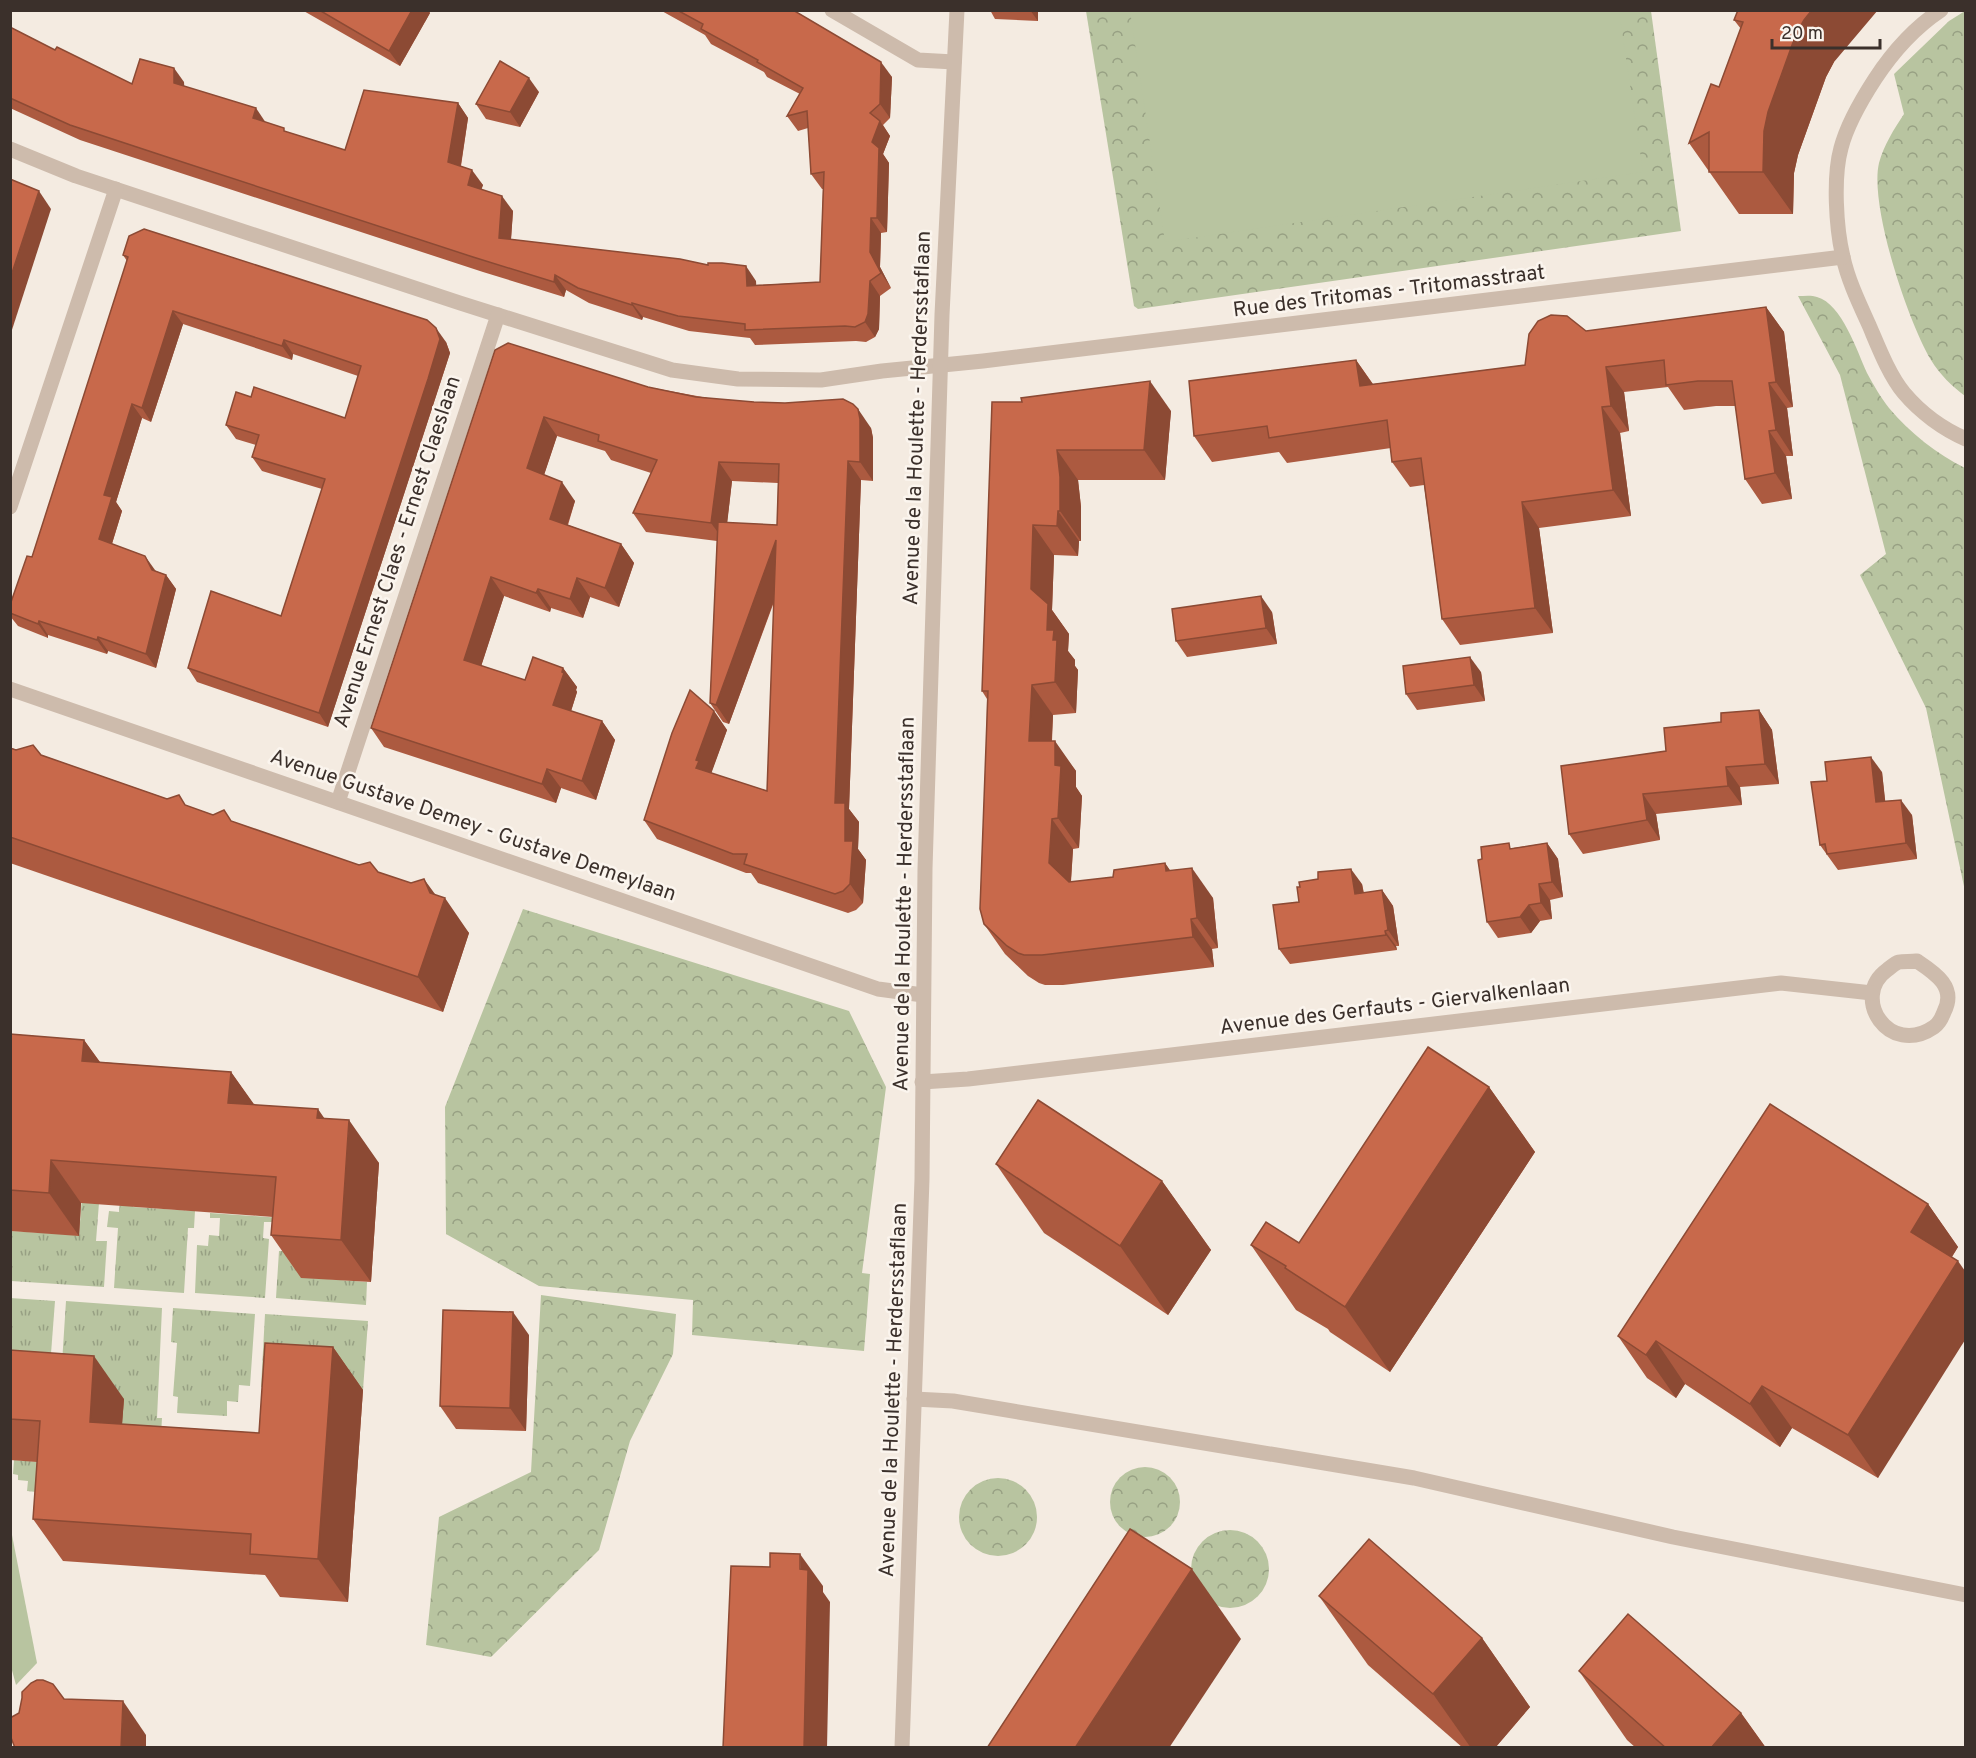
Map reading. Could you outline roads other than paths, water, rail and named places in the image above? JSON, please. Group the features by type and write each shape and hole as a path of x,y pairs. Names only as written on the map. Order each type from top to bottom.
{"street":[{"path":"832,10 918,60 954,62"},
{"name":"Avenue de la Houlette - Herdersstaflaan","path":"902,1748 922,1179 925,868 940,365 957,10"},
{"path":"1941,10 1929,18 1890,57 1860,103 1841,148 1836,186 1843,257 1861,308 1883,358 1903,392 1928,415 1965,440"},
{"name":"Rue des Tritomas - Tritomasstraat","path":"10,149 76,176 672,370 738,379 821,380 1843,257"},
{"path":"10,507 116,189"},
{"name":"Avenue Ernest Claes - Ernest Claeslaan","path":"338,802 498,315"},
{"name":"Avenue Gustave Demey - Gustave Demeylaan","path":"10,689 878,989 923,995"},
{"path":"1917,961 1936,974 1946,987 1947,1006 1938,1024 1925,1033 1910,1036 1894,1033 1881,1023 1874,1009 1872,993 1881,974 1897,962 1917,961"},
{"name":"Avenue des Gerfauts - Giervalkenlaan","path":"922,1082 991,1076 1781,983 1872,993"},
{"path":"914,1400 953,1401 1414,1478 1673,1537 1965,1595"}]}
